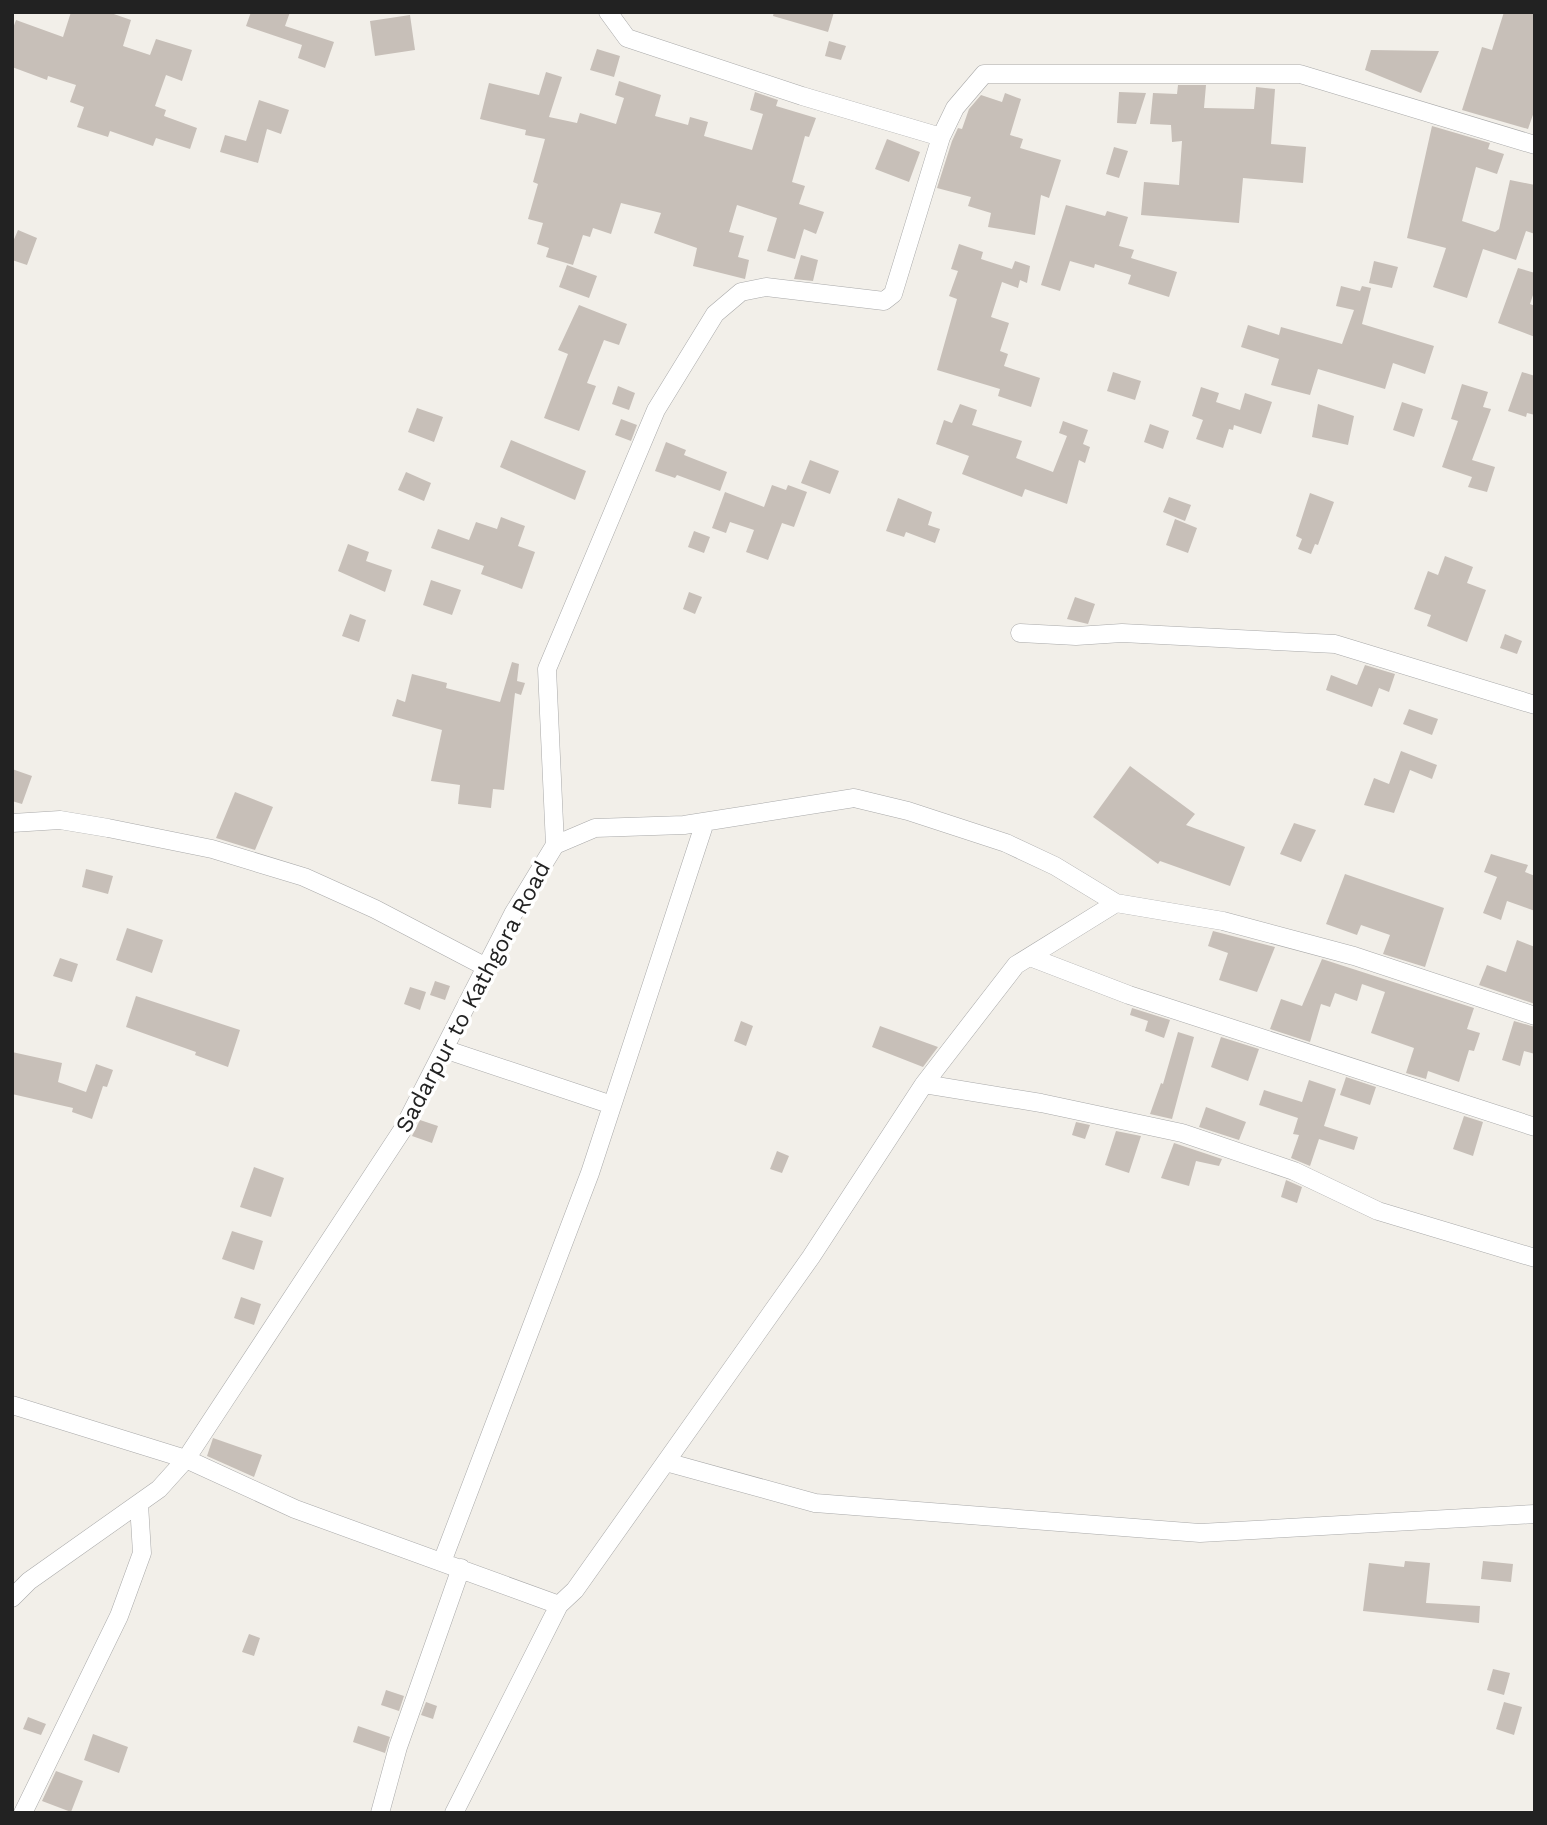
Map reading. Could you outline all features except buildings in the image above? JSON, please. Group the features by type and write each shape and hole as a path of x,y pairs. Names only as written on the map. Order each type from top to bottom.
{"street":[{"path":"608,12 627,38 777,88 941,137"},
{"name":"Sadarpur to Kathgora Road","path":"12,1598 29,1581 159,1489 186,1459 403,1129 513,914 555,845 547,669 656,410 715,314 741,292 766,287 884,301 893,294 941,137 955,108 984,74 1300,74 1535,145"},
{"path":"1020,633 1076,636 1122,633 1335,644 1535,705"},
{"path":"555,845 595,828 705,822 854,798 908,811 1006,843 1055,866 1116,904 1223,921 1354,956 1535,1016"},
{"path":"12,823 60,820 212,849 304,877 375,909 486,967"},
{"path":"442,1562 586,1185 705,822"},
{"path":"454,1813 559,1605 575,1590 811,1256 924,1084 1016,965 1116,904"},
{"path":"1030,957 1129,995 1535,1127"},
{"path":"444,1049 612,1105"},
{"path":"924,1084 1041,1102 1182,1133 1294,1171 1378,1212 1535,1258"},
{"path":"12,1405 186,1459 295,1509 559,1605"},
{"path":"666,1462 815,1503 1199,1533 1535,1514"},
{"path":"23,1813 119,1616 142,1553 139,1504"},
{"path":"380,1813 398,1747 461,1569"}]}
